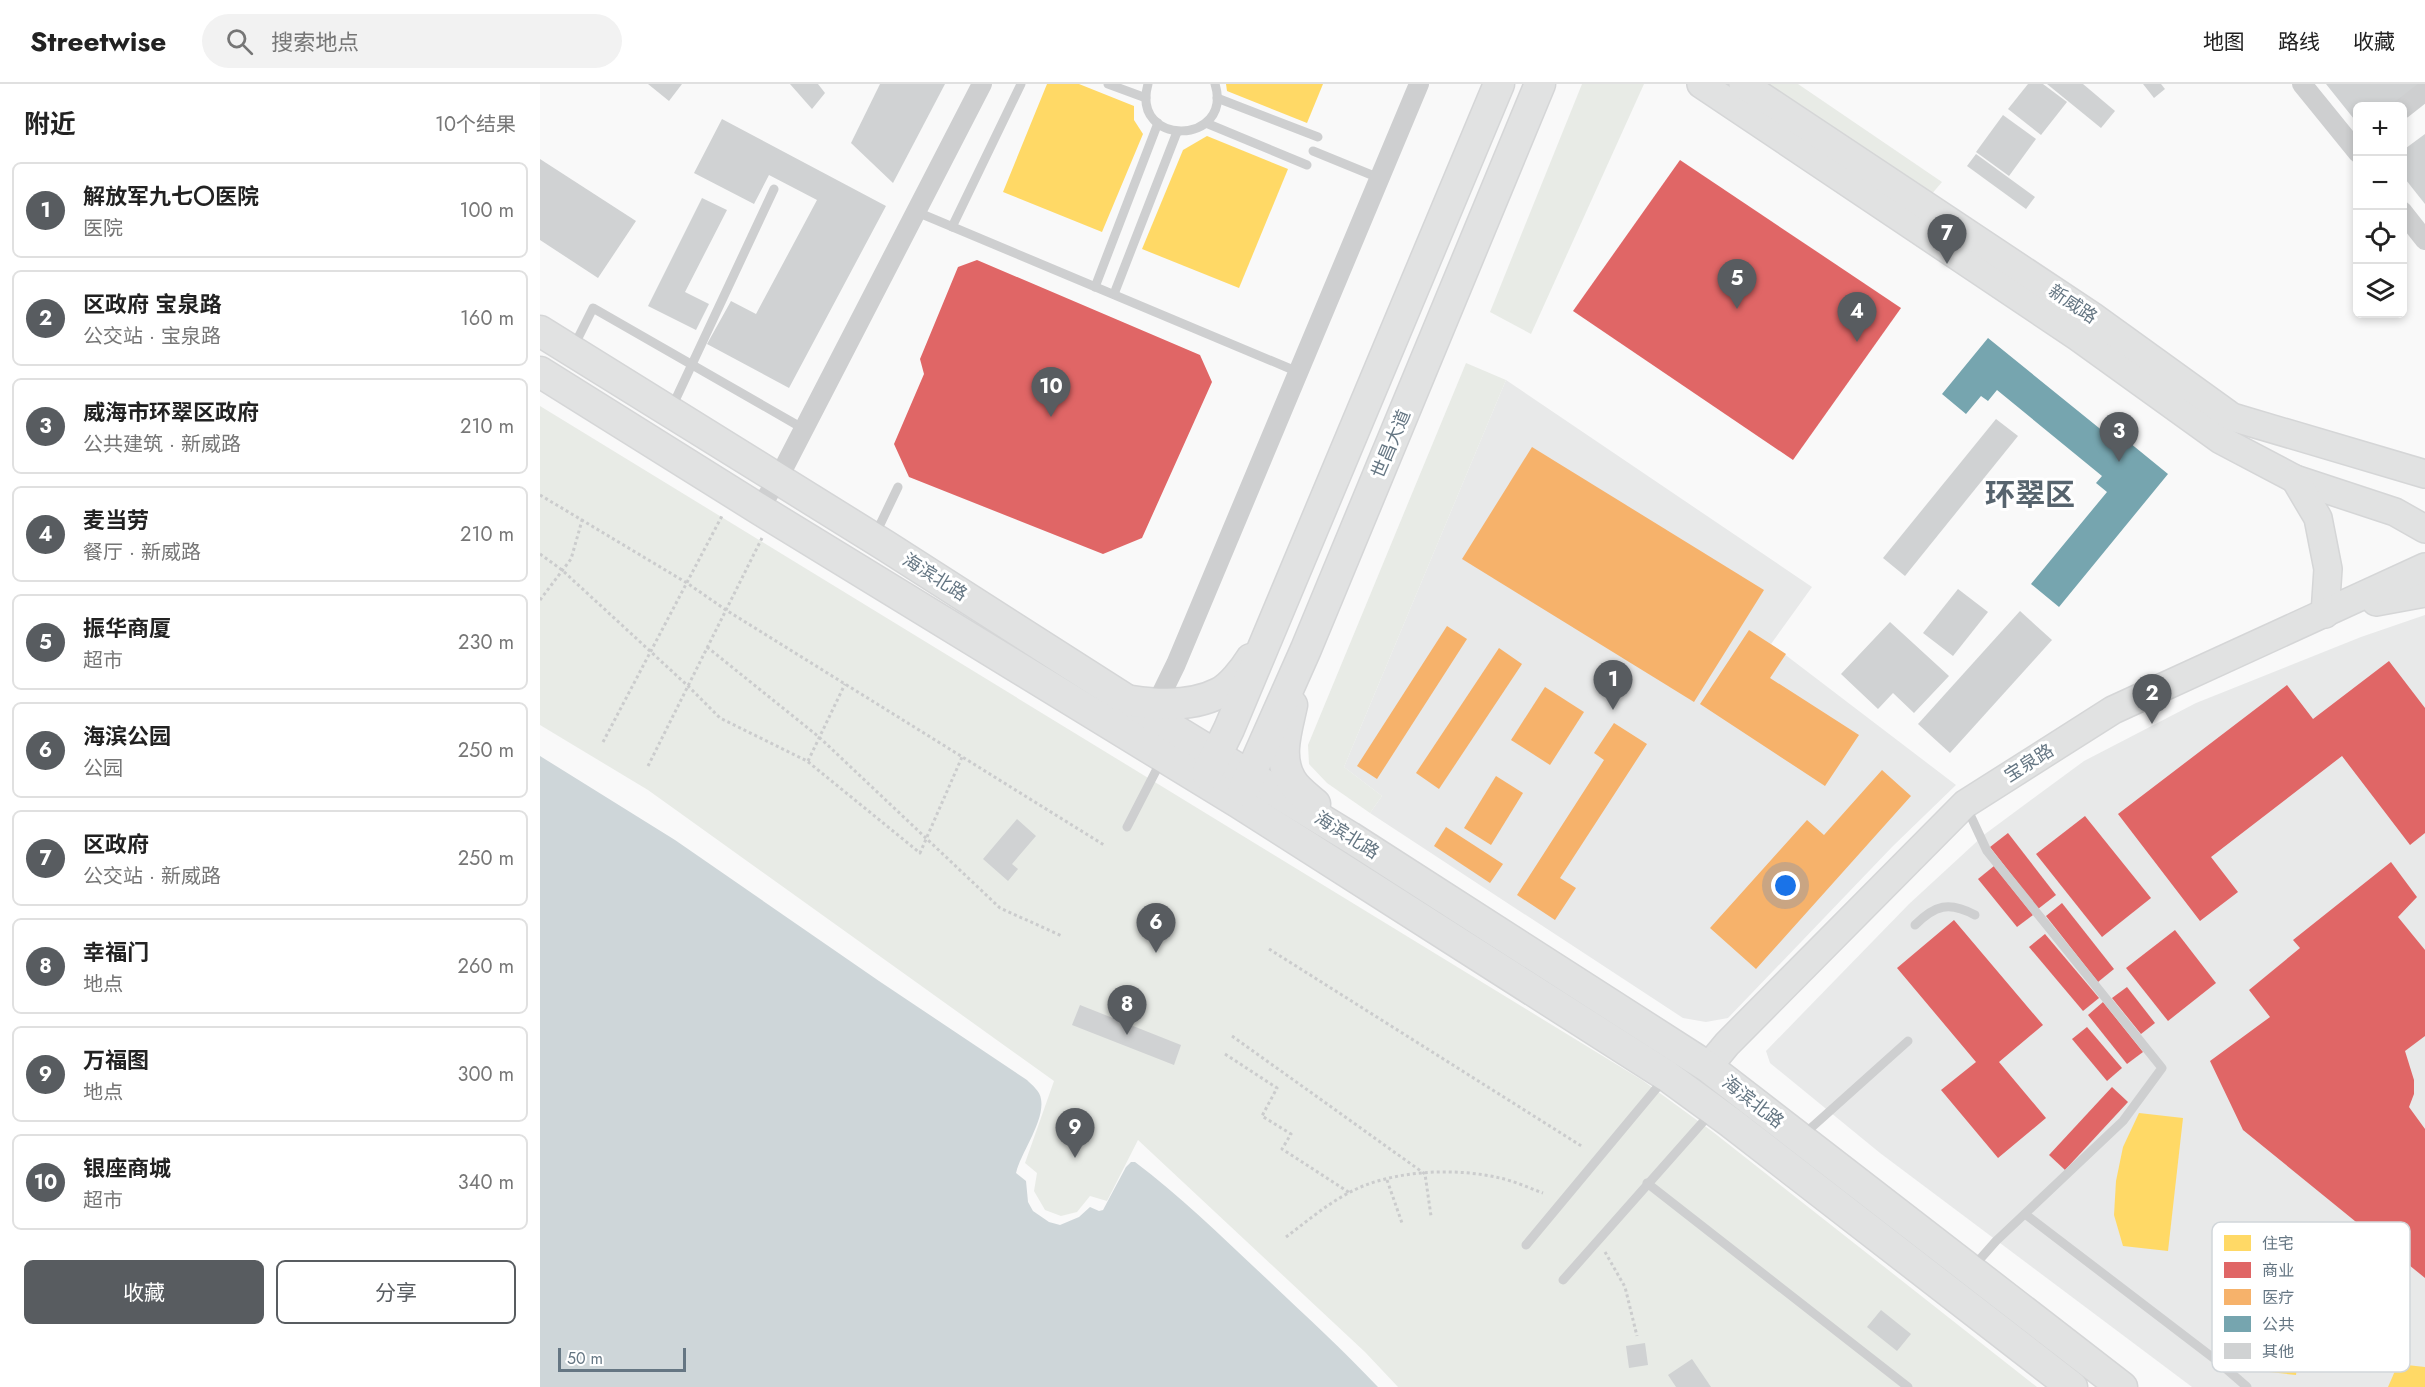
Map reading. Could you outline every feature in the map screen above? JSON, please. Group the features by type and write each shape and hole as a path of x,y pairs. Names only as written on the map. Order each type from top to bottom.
{"main road":[{"path":"1203,782 1273,624 1498,84"},
{"name":"世昌大道","path":"1239,802 1306,649 1540,84"},
{"name":"新威路","path":"1701,84 2102,339 2232,417 2425,474"},
{"name":"新威路","path":"1743,84 2102,339 2221,440 2295,479 2395,512 2425,529"},
{"name":"海滨北路","path":"540,331 1145,706 1216,755 1350,837 1708,1067 2122,1387"},
{"name":"海滨北路","path":"540,372 1203,782 1239,802 1667,1076 2072,1387"},
{"path":"2295,479 2318,518 2328,569 2325,614 2404,595 2425,593"},
{"name":"宝泉路","path":"1708,1067 1727,1044 1965,804 2113,710 2425,567"},
{"path":"1145,706 1194,700 1220,693 1245,668 1273,624"},
{"path":"1306,649 1285,738 1284,763 1291,782 1350,837"}],"street":[{"path":"756,507 778,479 982,84"},
{"path":"1145,706 1298,372 1419,84"},
{"path":"2302,84 2353,144"},
{"path":"2407,106 2425,91"},
{"path":"2407,216 2425,240"}],"lane":[{"path":"952,227 1021,84"},
{"path":"1108,84 1146,98"},
{"path":"1148,84 1146,98 1151,116 1158,123 1177,132 1196,130 1214,113 1217,98 1215,84"},
{"path":"1217,98 1318,137"},
{"path":"1095,287 1158,123"},
{"path":"1206,123 1307,165"},
{"path":"1114,294 1177,132"},
{"path":"1312,151 1379,178"},
{"path":"669,412 774,189"},
{"path":"917,212 1298,372"},
{"path":"571,350 593,308 804,429"},
{"path":"874,538 898,487"},
{"path":"1127,827 1163,757"},
{"path":"1965,804 1987,851 2162,1068 2123,1120 1970,1270"},
{"path":"1915,925 1927,913 1944,906 1962,908 1975,915"},
{"path":"1800,1138 1908,1041"},
{"path":"1526,1245 1667,1076"},
{"path":"1563,1280 1713,1110"},
{"path":"1647,1183 1908,1387"},
{"path":"2025,1214 2212,1357"},
{"path":"2230,1372 2247,1387"}],"path":[{"path":"540,495 583,518 726,610 1104,845"},
{"path":"603,742 687,583 756,507"},
{"path":"648,766 760,540 756,507"},
{"path":"540,600 571,559 583,518"},
{"path":"540,554 562,570 720,718 807,761 920,854 962,757"},
{"path":"707,647 819,737 1000,908 1062,936"},
{"path":"807,761 845,684"},
{"path":"1269,950 1583,1147"},
{"path":"1232,1036 1425,1174 1431,1216"},
{"path":"1225,1054 1277,1088 1262,1116 1291,1134 1282,1149 1350,1193"},
{"path":"1286,1237 1332,1202 1364,1186 1387,1180 1425,1174 1460,1172 1501,1178 1543,1193"},
{"path":"1387,1180 1402,1223"},
{"path":"1605,1252 1625,1287 1637,1336"}],"shaded area":[{"path":"1582,84 1644,84 1531,334 1490,312"},
{"path":"1765,84 1798,84 1942,182 1930,196"},
{"path":"1466,363 1506,380 1344,767 1382,796 1370,813 1327,783 1309,764 1308,745"},
{"path":"1506,380 1812,587 1771,644 1956,785 1893,846 1728,1018 1706,1022 1683,1018 1370,813 1382,796 1344,767"},
{"path":"540,406 1642,1080 1713,1132 2037,1387 1398,1387 1365,1352 1138,1140 1107,1201 1090,1196 1077,1212 1061,1216 1045,1210 1034,1191 1037,1173 1025,1163 1054,1081 648,790 540,725"},
{"path":"2425,615 2425,1387 2192,1387 1880,1153 1770,1063 1766,1051 1909,904 1985,834 2084,761 2196,703 2361,637"},
{"path":"540,756 675,840 1036,1088 1041,1099 1039,1117 1016,1173 1026,1181 1028,1202 1033,1211 1049,1222 1060,1225 1079,1217 1090,1207 1099,1211 1103,1210 1126,1167 1131,1162 1135,1162 1220,1235 1378,1387 540,1387"}],"building: 住宅":[{"path":"1047,84 1079,84 1134,106 1134,120 1143,134 1102,232 1003,192"},
{"path":"1226,84 1323,84 1307,123 1227,91"},
{"path":"1207,136 1288,169 1239,288 1142,249 1183,150"},
{"path":"2139,1113 2183,1118 2168,1251 2123,1246 2114,1215 2116,1181 2123,1147"},
{"path":"2410,1365 2425,1367 2425,1387 2388,1387 2395,1372 2410,1372"},
{"path":"2269,1372 2296,1372 2296,1375"}],"building: 商业":[{"path":"1680,160 1901,308 1793,460 1573,311"},
{"path":"977,260 1200,355 1212,382 1142,538 1103,554 909,477 894,444 924,374 920,359 958,267"},
{"path":"2389,661 2425,708 2425,833 2410,845 2342,756 2211,857 2238,892 2200,921 2118,814 2287,685 2313,719"},
{"path":"2085,816 2151,898 2102,937 2036,854"},
{"path":"2008,833 2056,895 2038,909 1990,847"},
{"path":"2391,862 2417,897 2398,917 2425,950 2425,1036 2405,1051 2414,1080 2414,1094 2409,1107 2425,1129 2425,1278 2410,1266 2410,1222 2356,1222 2243,1130 2210,1061 2270,1017 2249,990 2300,948 2293,940"},
{"path":"1994,866 2033,915 2017,927 1978,879"},
{"path":"2062,903 2114,969 2098,982 2046,916"},
{"path":"1954,920 2043,1025 1999,1062 2046,1118 1998,1158 1941,1090 1976,1062 1897,968"},
{"path":"2175,930 2216,983 2168,1021 2126,968"},
{"path":"2045,934 2099,998 2083,1011 2029,947"},
{"path":"2127,987 2155,1023 2141,1034 2112,998"},
{"path":"2103,1002 2143,1052 2127,1064 2088,1015"},
{"path":"2087,1027 2122,1068 2107,1081 2072,1039"},
{"path":"2112,1087 2128,1102 2065,1170 2049,1155"}],"building: 医疗":[{"path":"1532,447 1764,590 1694,702 1462,559"},
{"path":"1447,626 1467,639 1377,779 1357,766"},
{"path":"1749,630 1786,654 1770,678 1859,735 1825,786 1700,704"},
{"path":"1499,648 1522,664 1439,789 1416,773"},
{"path":"1545,687 1584,712 1550,765 1511,740"},
{"path":"1614,723 1647,744 1560,878 1576,888 1555,920 1517,895 1604,760 1594,753"},
{"path":"1882,770 1911,796 1756,969 1710,928 1807,820 1824,835"},
{"path":"1496,776 1523,793 1491,845 1464,828"},
{"path":"1446,827 1503,864 1490,883 1434,846"}],"building: 公共":[{"path":"1988,338 2125,449 2130,443 2168,474 2059,607 2031,584 2107,492 2096,483 2102,476 1997,390 1988,401 1981,396 1966,414 1942,394"}],"building: 其他":[{"path":"648,84 682,84 669,101"},
{"path":"790,84 818,84 825,93 812,109"},
{"path":"880,84 945,84 893,183 851,143"},
{"path":"2028,84 2043,84 2067,102 2041,135 2008,109"},
{"path":"2047,84 2083,84 2115,111 2101,128"},
{"path":"2143,84 2161,84 2165,89 2154,98"},
{"path":"2326,84 2422,84 2398,102 2353,102 2353,118"},
{"path":"2003,115 2036,139 2009,176 1976,152"},
{"path":"722,119 886,206 789,388 707,344 731,301 756,314 817,200 769,175 754,204 694,173"},
{"path":"2425,134 2425,204 2407,181 2407,147"},
{"path":"1976,154 2035,197 2026,209 1967,166"},
{"path":"540,159 636,221 598,278 540,240"},
{"path":"702,198 727,210 685,292 709,304 696,330 648,306"},
{"path":"1996,419 2018,436 1905,576 1883,558"},
{"path":"1958,589 1988,612 1953,656 1923,633"},
{"path":"2020,611 2052,640 1950,753 1918,724"},
{"path":"1890,622 1949,676 1914,713 1893,693 1878,709 1841,674"},
{"path":"1017,819 1036,836 1012,864 1018,869 1008,881 983,859"},
{"path":"1080,1005 1181,1045 1174,1065 1072,1025"},
{"path":"1881,1310 1911,1334 1897,1351 1867,1327"},
{"path":"1645,1343 1648,1365 1629,1368 1626,1346"},
{"path":"1692,1359 1711,1387 1676,1387 1668,1375"}],"place":[{"name":"区政府","path":"1947,264"},
{"name":"振华商厦","path":"1737,309"},
{"name":"麦当劳","path":"1857,342"},
{"name":"银座商城","path":"1051,417"},
{"name":"威海市环翠区政府","path":"2119,462"},
{"name":"解放军九七〇医院","path":"1613,710"},
{"name":"区政府 宝泉路","path":"2152,724"},
{"name":"海滨公园","path":"1156,953"},
{"name":"幸福门","path":"1127,1035"},
{"name":"万福图","path":"1075,1158"}],"district":[{"name":"环翠区","path":"2030,494"}]}
